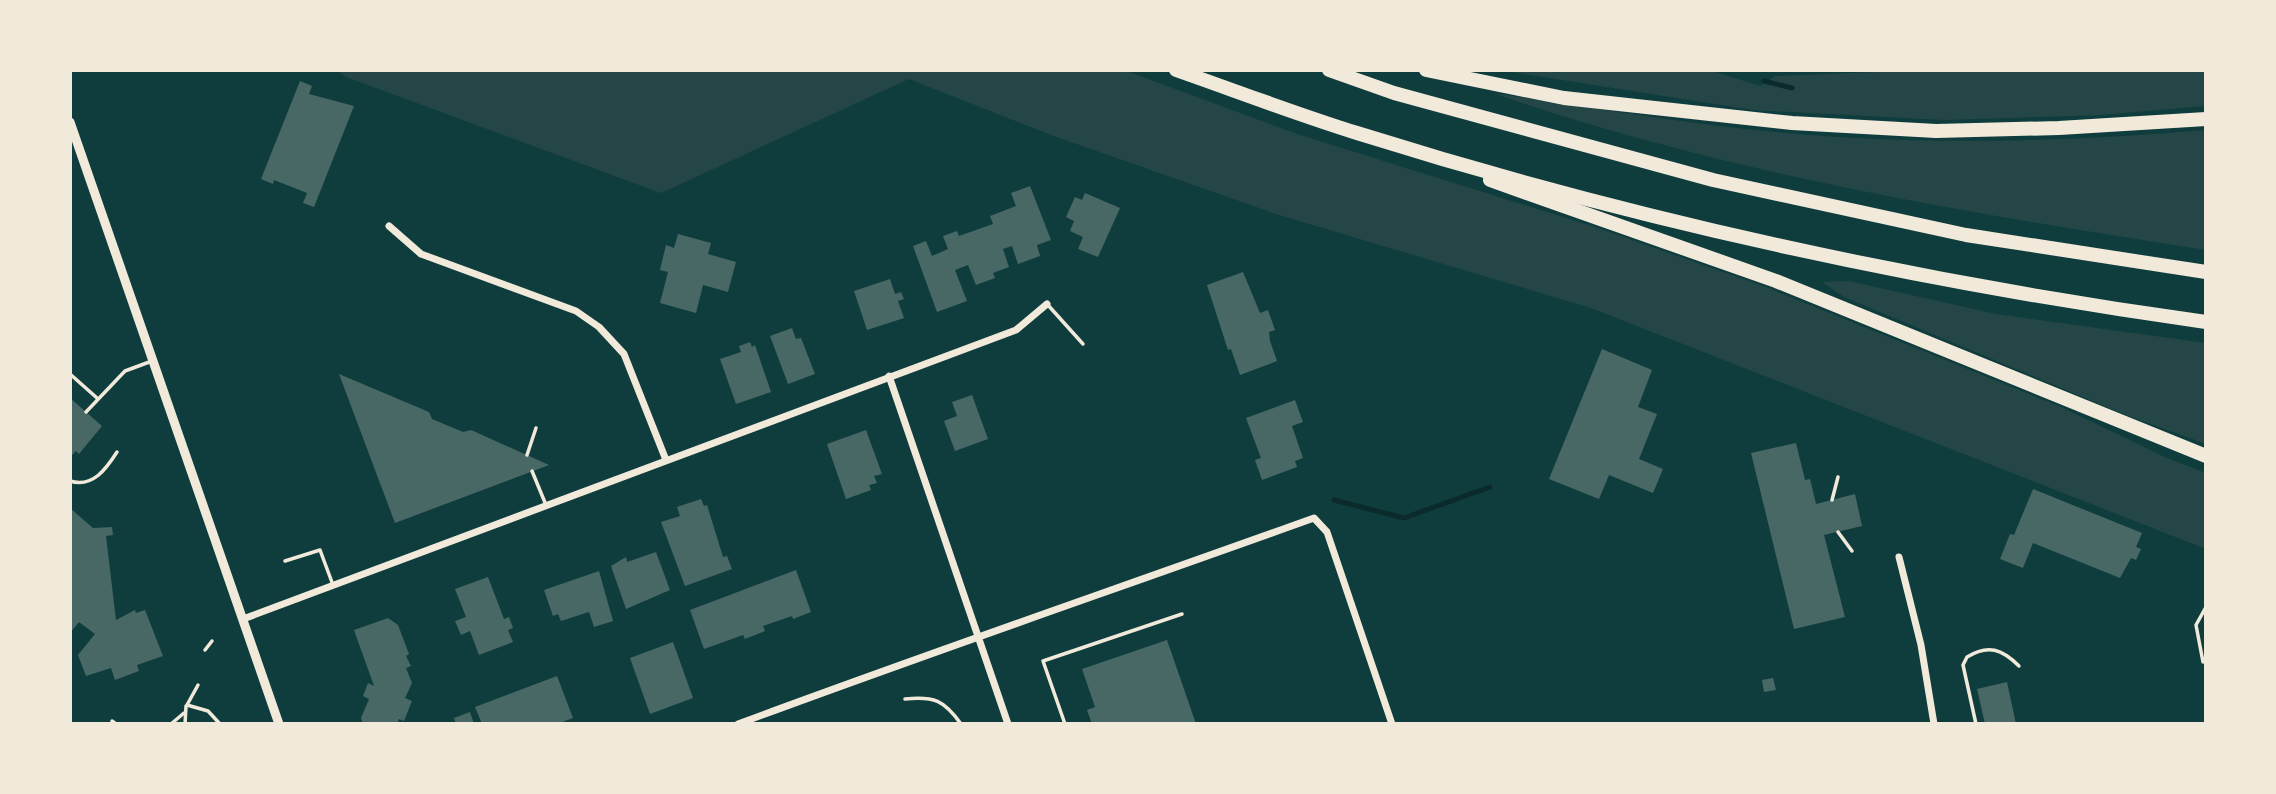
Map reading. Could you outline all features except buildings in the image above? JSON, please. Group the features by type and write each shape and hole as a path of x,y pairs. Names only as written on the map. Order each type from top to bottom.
{"highway":[{"path":"1176,70 1776,281 2206,456"},
{"path":"1329,70 1394,93 1713,180 1966,235 2206,272"},
{"path":"1426,70 1564,97 1792,123 1936,131 2059,128 2206,119"},
{"path":"1356,133 1605,204 1772,245 2047,300 2206,322"}],"street":[{"path":"70,121 279,724"},
{"path":"390,226 421,254 576,311 600,327 624,354 666,460"},
{"path":"243,619 1016,330 1047,304"},
{"path":"889,376 1007,724"},
{"path":"738,724 976,635 1168,573 1314,518 1327,532 1392,724"},
{"path":"1899,557 1921,645 1934,724"}],"lane":[{"path":"1047,304 1083,344"},
{"path":"86,412 125,371 154,360"},
{"path":"70,373 98,399"},
{"path":"527,455 536,428"},
{"path":"70,481 87,482 102,474 117,452"},
{"path":"532,471 546,506"},
{"path":"1832,499 1838,477"},
{"path":"1838,532 1852,551"},
{"path":"285,561 320,550 334,586"},
{"path":"2203,662 2196,625 2206,607"},
{"path":"1065,724 1043,661 1182,614"},
{"path":"1976,724 1963,665 1967,657 1991,648 2005,652 2019,666"},
{"path":"905,699 930,697 953,712 961,724"}],"path":[{"path":"205,650 212,642"},
{"path":"185,724 184,713 198,685"},
{"path":"187,705 208,711 220,724"},
{"path":"171,724 184,713"}],"shaded area":[{"path":"336,70 1124,70 1297,134 1595,227 1766,287 2061,407 2167,458 2206,473 2206,549 1591,308 1276,214 1051,135 909,79 661,193 346,77"},
{"path":"1499,70 1709,70 1760,86 1775,76 1927,70 2206,70 2206,106 2101,115 1944,120 1753,110"},
{"path":"1493,93 1719,126 1856,138 2031,140 2206,130 2206,250 1846,188 1668,146"},
{"path":"1849,281 1996,314 2206,343 2206,444 2126,415 1844,297 1822,282"}],"waterway":[{"path":"1764,81 1792,88"},
{"path":"1334,500 1404,518 1490,487"}]}
